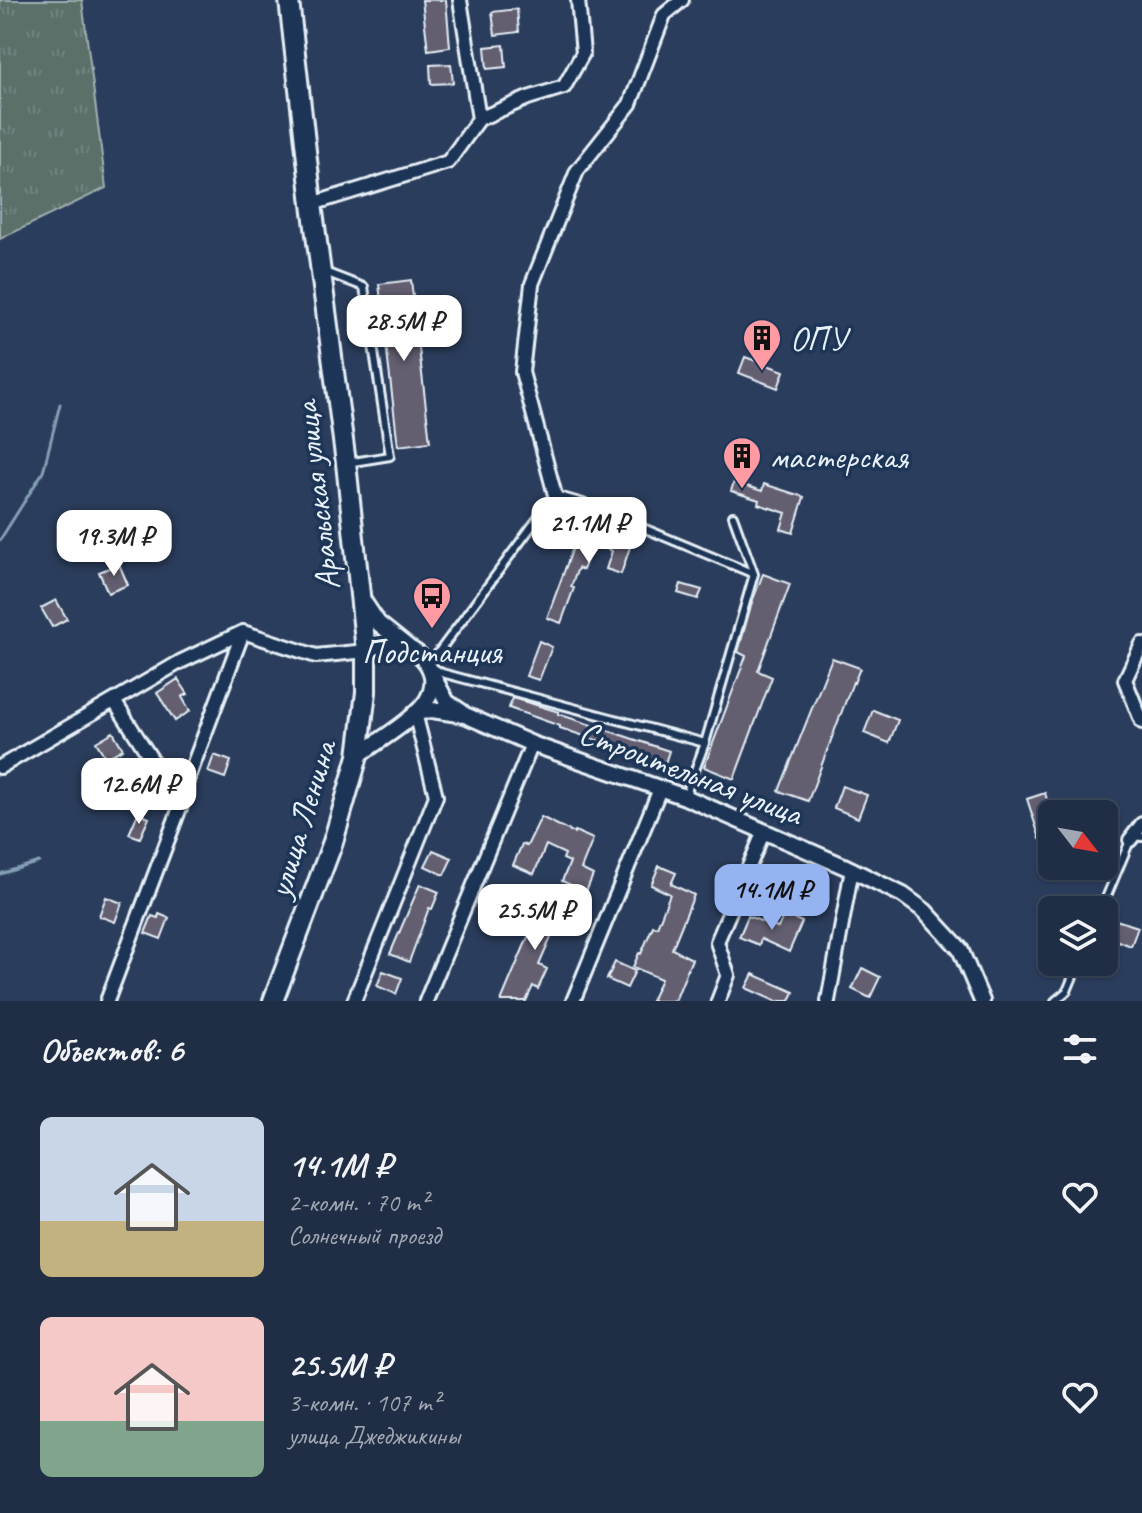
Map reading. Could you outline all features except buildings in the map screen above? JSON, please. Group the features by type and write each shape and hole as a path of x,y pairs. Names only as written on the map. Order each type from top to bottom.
{"main road":[{"name":"Аральская улица","path":"289,0 366,651"},
{"name":"улица Ленина","path":"273,1001 333,842 358,756 366,692 366,651"}],"street":[{"path":"460,0 479,119"},
{"path":"312,204 448,162 479,119 564,87 583,53 578,0"},
{"path":"555,495 522,372 532,284 577,171 630,104 664,15 682,0"},
{"path":"360,596 378,623 412,649 431,672 447,702 465,715"},
{"path":"0,767 180,662 243,632 316,656 366,651 383,644 412,649"},
{"path":"107,1001 243,632"},
{"path":"1142,644 1125,680 1142,722"},
{"path":"358,756 424,704 433,689 431,672"},
{"path":"114,701 181,805"},
{"name":"Строительная улица","path":"415,713 432,710 465,715 532,744 685,797 852,869 903,895 925,911 960,949 982,1001"},
{"path":"354,1001 436,796 415,713"},
{"path":"362,719 379,732 390,732"},
{"path":"426,1001 532,744"},
{"path":"573,1001 660,789"},
{"path":"1135,838 1142,824"},
{"path":"718,1001 728,975 717,942 764,831"},
{"path":"828,1001 852,869"}],"lane":[{"path":"321,270 364,287 390,456 346,463"},
{"path":"705,743 431,672 555,495 583,503 754,574"},
{"path":"685,797 705,743 754,574 733,516"},
{"path":"1108,896 1135,838"},
{"path":"1055,1001 1067,991 1073,976"}],"green space":[{"path":"0,0 82,0 106,188 0,239"}],"waterway":[{"path":"0,540 43,472 60,404"},
{"path":"0,874 39,862"}],"place":[{"name":"ОПУ","path":"762,372"},
{"name":"мастерская","path":"742,490"},
{"name":"Подстанция","path":"432,630"}]}
